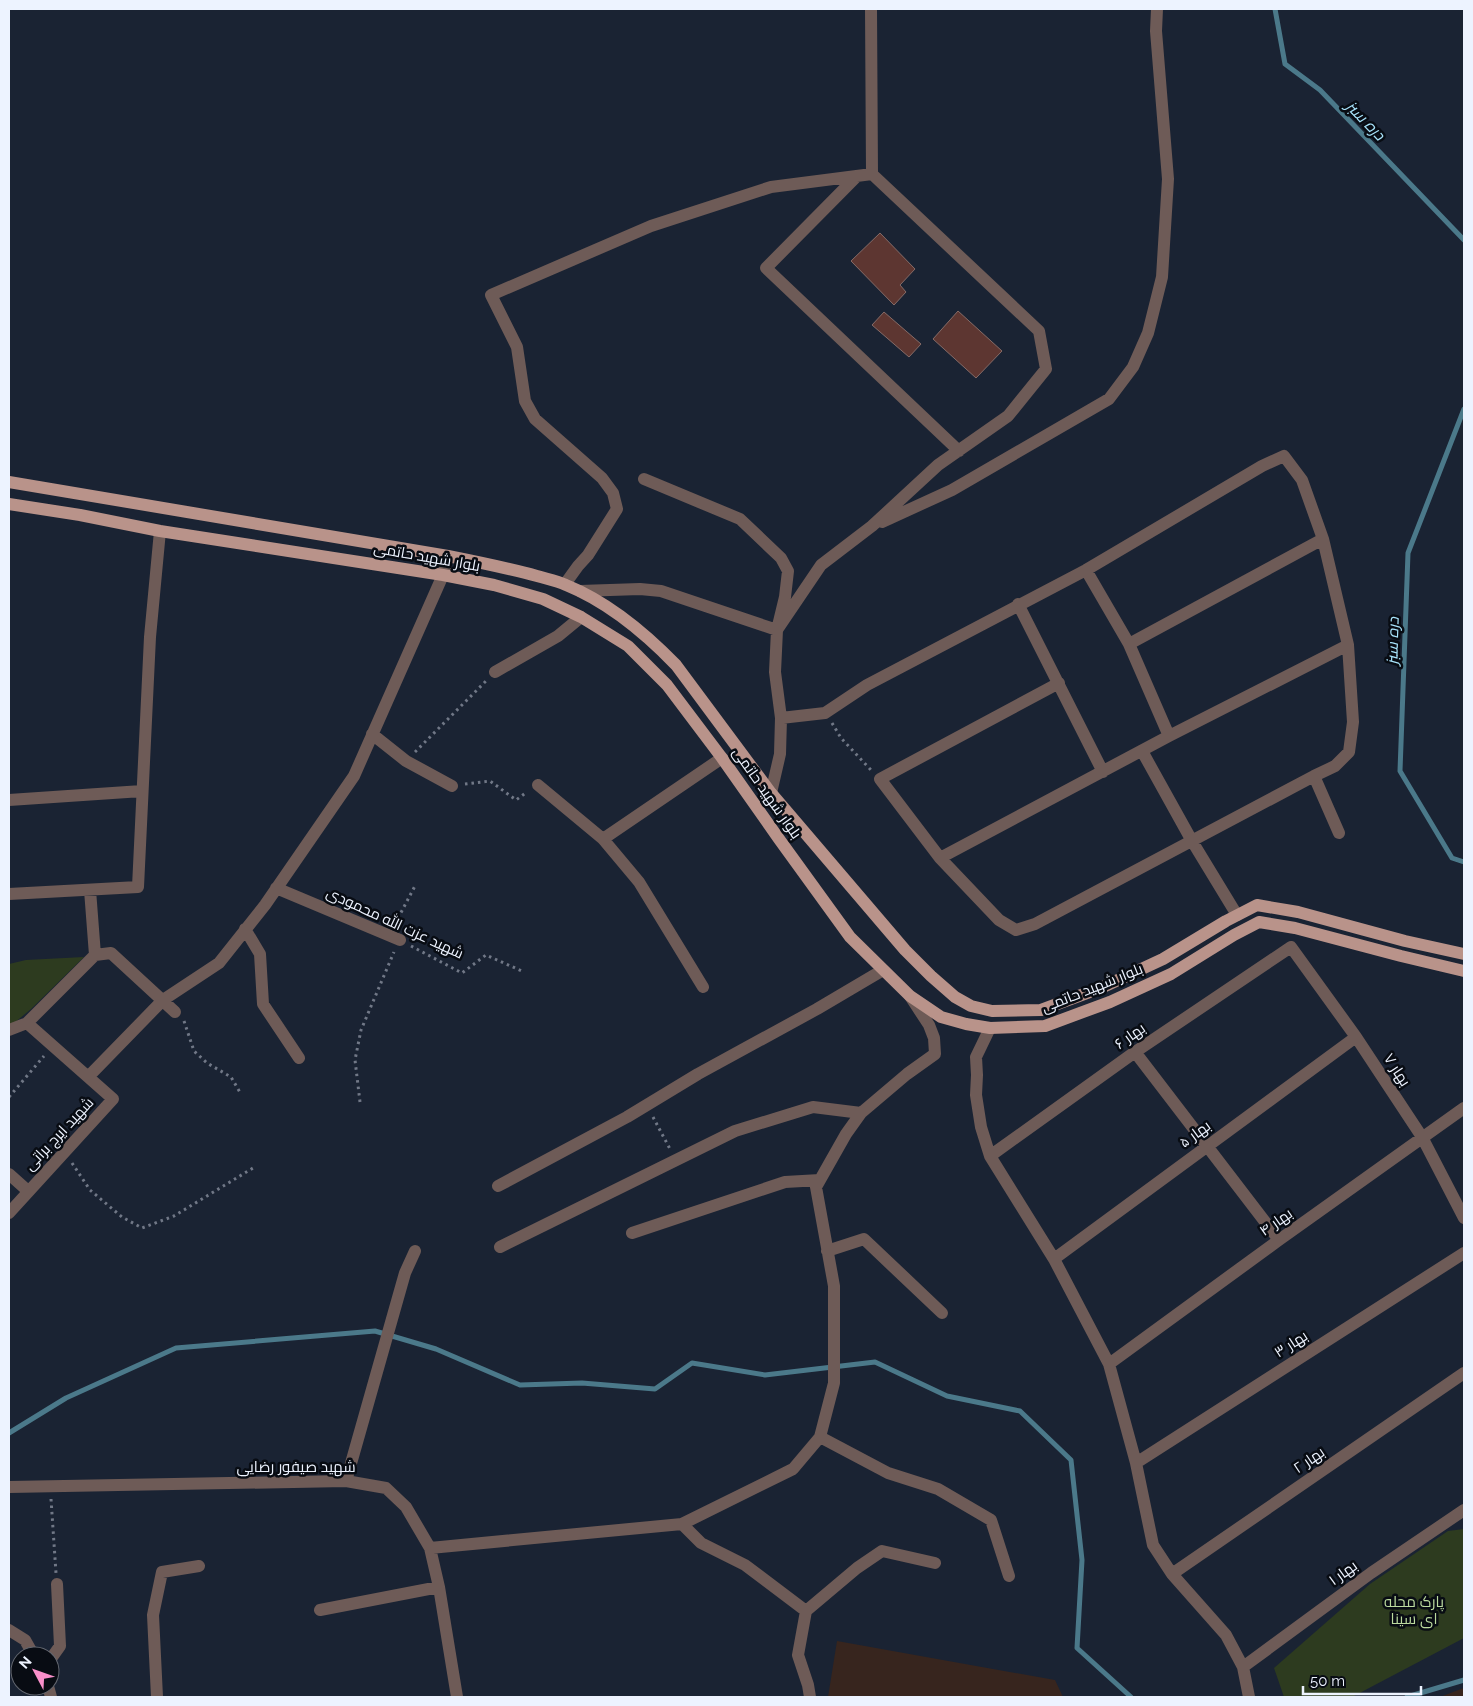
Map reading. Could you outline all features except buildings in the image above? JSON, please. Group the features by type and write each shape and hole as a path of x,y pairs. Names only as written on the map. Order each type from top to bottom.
{"main road":[{"name":"بلوار شهید حاتمی","path":"9,482 448,556 508,568 565,584 615,611 660,648 676,665 771,793 905,950 955,997 971,1006 992,1011 1041,1010 1104,987 1163,960 1257,905 1298,912 1464,954"},
{"name":"بلوار شهید حاتمی","path":"9,504 80,515 160,531 494,585 543,599 581,617 628,646 667,685 850,936 910,996 919,1004 941,1017 990,1028 1044,1026 1110,1002 1171,974 1234,935 1260,922 1295,928 1464,971"},
{"path":"753,803 771,793"}],"street":[{"path":"777,630 821,565 872,526 938,465 1008,416 1046,369 1039,331 872,174 871,9"},
{"path":"872,526 952,490 1109,399 1133,367 1148,334 1162,277 1168,179 1156,31 1157,9"},
{"path":"565,584 588,555 617,509 613,493 602,478 535,419 525,401 517,347 492,295 652,226 771,187 872,174"},
{"path":"857,176 766,268 959,451"},
{"path":"781,718 826,713 867,685 1018,604 1086,570 1262,466 1284,456 1302,480 1323,539 1348,645 1353,722 1349,752 1335,766 1035,924 1016,930 999,920 940,858 880,779 1059,683"},
{"path":"644,480 740,519 781,558 788,571 785,597 777,630 775,672 781,718 780,754 771,793"},
{"path":"9,894 138,887 150,637 160,531"},
{"path":"1129,644 1323,539"},
{"path":"27,1023 88,1077 163,1000 219,963 276,888 354,776 443,576 448,556"},
{"path":"1086,570 1129,644 1169,736"},
{"path":"580,592 640,589 661,591 777,630"},
{"path":"1018,604 1104,772"},
{"path":"495,672 558,636 581,617"},
{"path":"940,858 1169,736 1348,645"},
{"path":"372,734 406,761 452,786"},
{"path":"1142,751 1192,841 1238,915"},
{"path":"603,838 722,758"},
{"path":"1314,776 1339,833"},
{"path":"538,785 603,838 639,882 703,987"},
{"path":"9,800 142,791"},
{"name":"شهید عزت الله محمودی","path":"276,888 394,938"},
{"path":"90,890 95,955"},
{"path":"1291,947 1295,928"},
{"path":"245,929 260,954 263,1004 299,1058"},
{"name":"بهار ۷","path":"1291,947 1356,1036 1422,1137 1464,1218"},
{"name":"بهار ۶","path":"990,1156 1135,1052 1291,947"},
{"path":"9,1030 27,1023 95,955 111,953 175,1012"},
{"path":"498,1186 647,1105 698,1074 817,1009 883,970"},
{"path":"430,1548 682,1524 793,1469 820,1437 834,1383 834,1286 816,1187 846,1134 861,1113 907,1074 935,1054 934,1038 929,1026 910,996"},
{"path":"990,1028 976,1057 978,1075 976,1095 981,1127 990,1156 1054,1259 1108,1364 1136,1463 1153,1545 1172,1574 1226,1636 1243,1666 1250,1697"},
{"name":"بهار ۵","path":"1054,1259 1356,1036"},
{"path":"1135,1052 1278,1240"},
{"name":"شهید ایرج براتی","path":"9,1213 113,1099 88,1077"},
{"path":"500,1247 735,1131 813,1107 861,1113"},
{"name":"بهار ۴","path":"1108,1364 1464,1108"},
{"path":"9,1174 28,1191"},
{"path":"632,1233 784,1182 820,1180"},
{"path":"827,1251 864,1239 942,1312"},
{"path":"346,1481 405,1273 415,1251"},
{"name":"بهار ۳","path":"1136,1463 1464,1253"},
{"name":"بهار ۲","path":"1172,1574 1464,1373"},
{"path":"820,1437 888,1473 938,1489 991,1520 1009,1576"},
{"name":"شهید صیفور رضایی","path":"9,1487 346,1481 386,1488 406,1507 430,1548 439,1587 457,1697"},
{"name":"بهار ۱","path":"1243,1666 1371,1573 1464,1510"},
{"path":"682,1524 701,1542 745,1565 806,1611"},
{"path":"810,1697 798,1655 806,1611 857,1568 882,1551 935,1563"},
{"path":"157,1697 153,1615 162,1572 200,1566"},
{"path":"57,1584 60,1646"},
{"path":"320,1610 439,1587"},
{"path":"9,1630 25,1640 28,1646"}],"path":[{"path":"406,761 495,672"},
{"path":"826,713 841,738 880,779"},
{"path":"452,786 490,781 516,800 538,785"},
{"path":"360,1102 355,1060 361,1030 394,938 416,884"},
{"name":"شهید عزت الله محمودی","path":"394,938 462,973 486,955 524,972"},
{"path":"175,1012 186,1022 194,1051 207,1064 231,1077 241,1094"},
{"path":"9,1097 53,1046"},
{"path":"647,1105 675,1159"},
{"path":"64,1152 90,1190 122,1217 142,1228 174,1216 253,1168"},
{"path":"50,1486 57,1584"}],"shaded area":[{"path":"837,1641 1055,1680 1063,1697 828,1697"},
{"path":"1464,1688 1464,1697 1440,1697 1461,1689"}],"green space":[{"path":"84,957 31,1009 13,1024 9,1025 9,964 26,960"},
{"name":"پارک محله ای سینا","path":"1464,1529 1464,1638 1352,1697 1284,1697 1274,1668 1370,1584 1448,1531"}],"waterway":[{"name":"دره سبز","path":"1275,9 1285,64 1320,90 1464,240"},
{"name":"دره سبز","path":"1464,409 1408,553 1400,771 1452,858 1464,862"},
{"path":"9,1433 66,1398 176,1348 375,1331 436,1349 520,1385 582,1383 655,1389 692,1363 765,1375 875,1362 947,1396 1020,1411 1071,1460 1082,1560 1077,1648 1131,1697"},
{"path":"1407,1697 1464,1680"}]}
